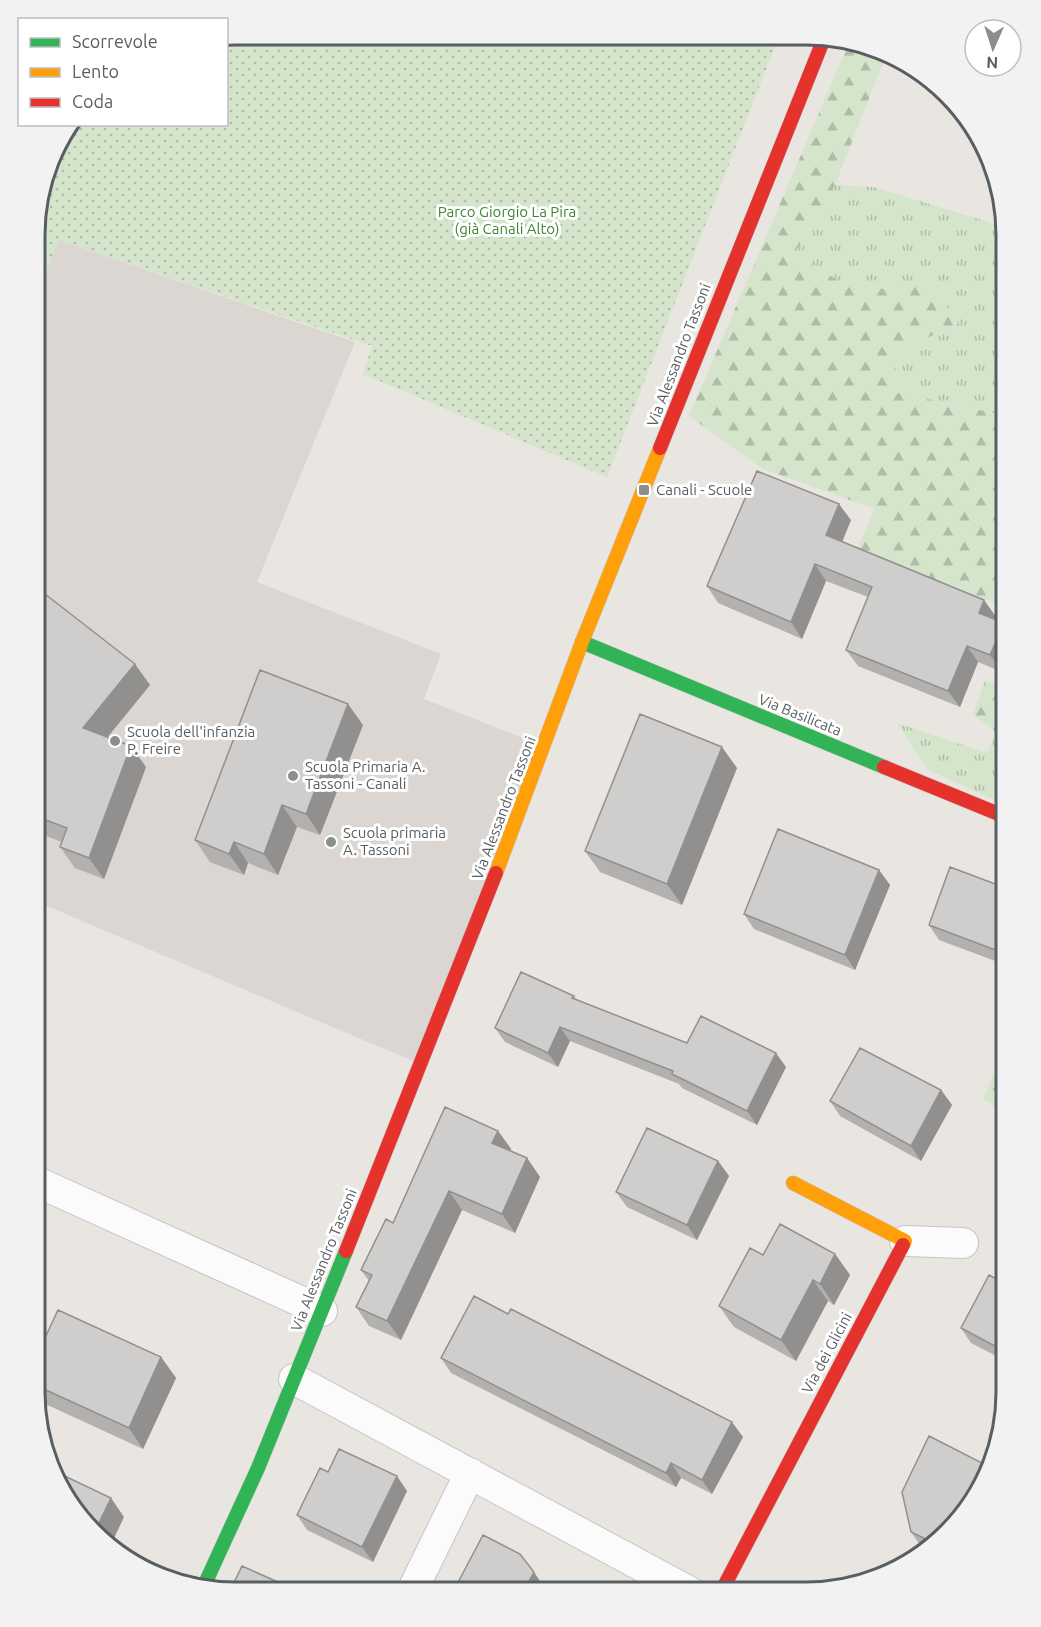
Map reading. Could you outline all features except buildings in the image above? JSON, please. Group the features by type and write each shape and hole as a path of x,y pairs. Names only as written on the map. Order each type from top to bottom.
{"street":[{"name":"Via Alessandro Tassoni","path":"207,1579 258,1468 322,1311 507,846 582,642 821,46"},
{"name":"Via Basilicata","path":"582,642 996,814"},
{"path":"794,1183 905,1241 963,1243"},
{"path":"45,1186 322,1311"},
{"name":"Via dei Glicini","path":"726,1582 905,1241"},
{"path":"294,1379 672,1582"},
{"path":"416,1582 470,1473"}],"shaded area":[{"path":"59,240 355,342 257,582 441,654 424,699 545,747 420,1064 45,905 45,275"}],"green space":[{"name":"Parco Giorgio La Pira (già Canali Alto)","path":"228,45 775,45 607,477 363,374 372,346 59,240 45,275 45,235 51,186 59,162 80,126 228,126"},
{"path":"846,50 884,61 835,185 794,254 854,290 931,286 958,323 896,353 894,392 996,414 996,603 857,549 875,509 763,469 689,416"},
{"path":"835,185 874,187 995,224 996,414 894,392 896,353 958,323 931,287 854,290 794,254"},
{"path":"985,681 996,684 996,732 973,715"},
{"path":"897,723 987,753 996,732 996,801 928,770"},
{"path":"996,1067 996,1107 983,1099"}],"traffic: fast":[{"path":"582,642 884,767"},
{"path":"207,1579 258,1468 346,1251"}],"traffic: slow":[{"path":"496,873 582,642 660,448"},
{"path":"793,1183 905,1241 903,1245"}],"traffic: jam":[{"path":"660,448 821,46"},
{"path":"884,767 996,813"},
{"path":"346,1251 496,873"},
{"path":"726,1582 903,1245"}],"place":[{"name":"Canali - Scuole","path":"644,490"},
{"name":"Scuola dell'infanzia P. Freire","path":"115,741"},
{"name":"Scuola Primaria A. Tassoni - Canali","path":"293,776"},
{"name":"Scuola primaria A. Tassoni","path":"331,842"}]}
